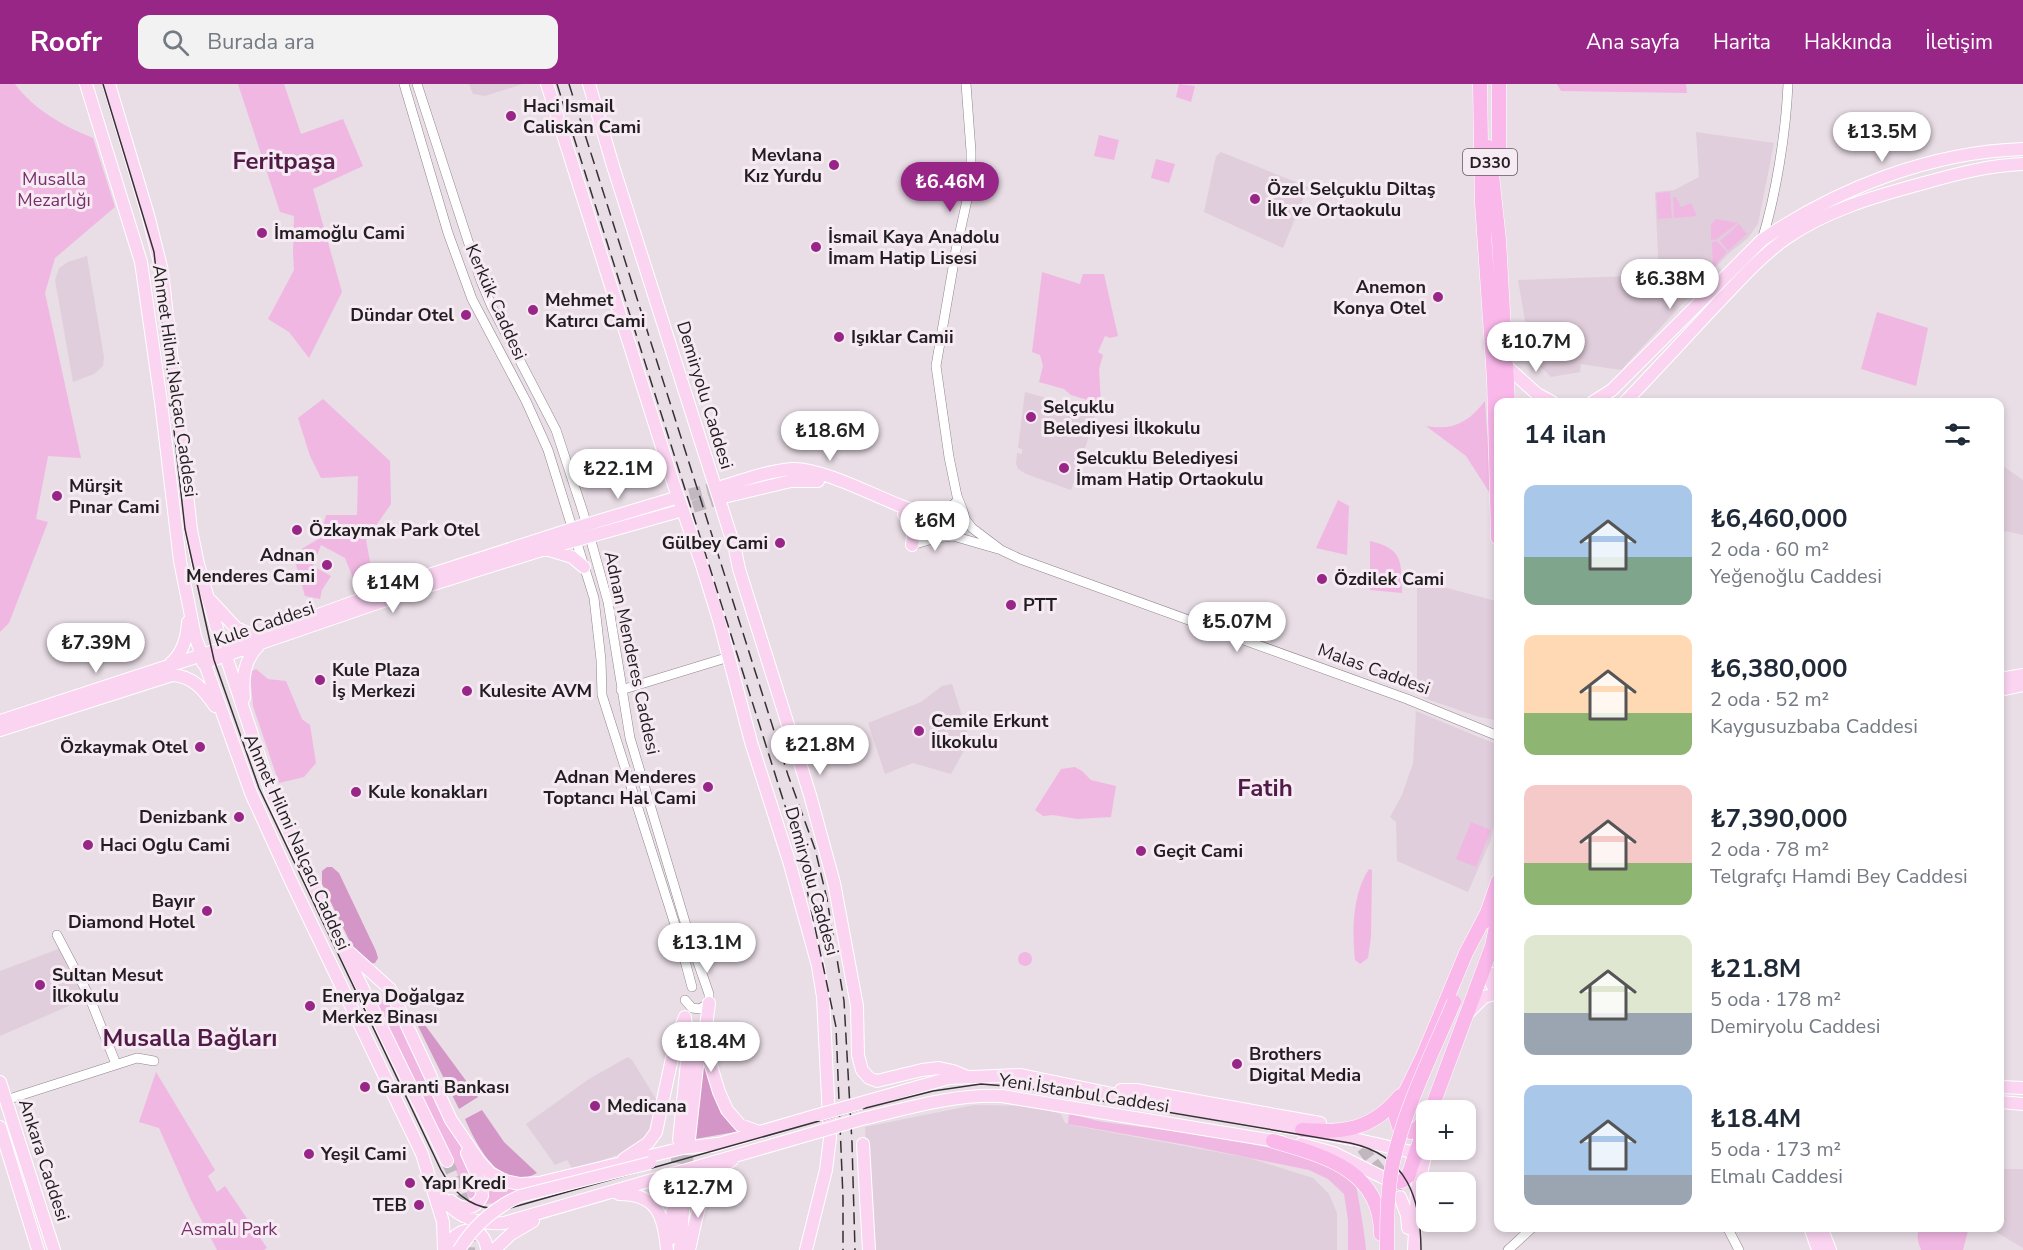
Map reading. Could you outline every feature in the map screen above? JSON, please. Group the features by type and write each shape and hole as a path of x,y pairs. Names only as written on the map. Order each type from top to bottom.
{"highway":[{"path":"1472,84 1473,150 1478,215 1484,237"},
{"name":"D330","path":"1480,84 1484,237 1494,398"},
{"name":"D330","path":"1489,84 1489,148 1499,240 1508,398"},
{"path":"1499,84 1501,206 1499,240"},
{"path":"1416,1131 1407,1132 1399,1127 1397,1114 1466,953 1494,918"},
{"path":"1395,1250 1396,1196 1404,1150 1420,1104 1494,921"},
{"path":"1435,1100 1451,1059 1460,1008"},
{"path":"1388,1250 1389,1189 1397,1148 1413,1101 1460,1008"},
{"path":"1302,1130 1340,1131 1364,1125 1387,1111 1409,1084"},
{"path":"1273,1141 1329,1160 1349,1171 1365,1185 1379,1209 1380,1250"},
{"path":"1394,1183 1408,1176 1417,1160"}],"main road":[{"name":"Ahmet Hilmi Nalçacı Caddesi","path":"86,84 141,262 180,561 188,606 202,659 251,793 422,1154 443,1222 446,1250"},
{"name":"Ahmet Hilmi Nalçacı Caddesi","path":"109,84 148,215 162,271 191,530 198,564 224,651 275,802 340,942 447,1161"},
{"name":"Demiryolu Caddesi","path":"547,84 674,485 701,562 751,742 789,861 818,966 823,997 830,1147 806,1250"},
{"name":"Demiryolu Caddesi","path":"589,84 810,795 834,883 855,996 858,1055 862,1070 869,1078 877,1081 939,1068 965,1076"},
{"path":"1599,398 1612,390 1762,240 1813,208 1891,175 1976,153 2023,149"},
{"path":"1629,398 1770,250 1818,220 1883,194 1958,174 2023,164"},
{"path":"1505,365 1544,398"},
{"path":"950,534 829,484 813,480 726,491 761,475 794,469 828,477 903,507 934,516 952,518"},
{"path":"574,535 674,505"},
{"path":"903,514 914,527 912,545"},
{"name":"Kule Caddesi","path":"0,721 545,549 574,535"},
{"name":"Kule Caddesi","path":"258,640 415,580 574,535"},
{"path":"545,549 572,557 584,567"},
{"path":"207,596 230,623 258,640 244,674 245,714"},
{"path":"166,667 178,657 184,645 188,627 188,606"},
{"path":"0,730 172,675 184,677 196,684 224,720"},
{"path":"2004,678 2023,675"},
{"path":"2004,689 2023,685"},
{"path":"340,942 354,958 390,989 482,1188 482,1196 478,1203 468,1208 454,1203 445,1193 422,1154"},
{"path":"1494,974 1490,979 1494,987"},
{"path":"1460,1008 1494,993"},
{"path":"709,998 704,1043 718,1092 727,1110 740,1125 759,1132"},
{"path":"685,1015 689,1043 684,1139 700,1038 709,998"},
{"path":"615,1164 648,1143 656,1132 676,1040 685,1015"},
{"name":"Yeni İstanbul Caddesi","path":"459,1250 478,1225 503,1204 529,1193 650,1163 949,1077 1021,1075 1416,1150"},
{"name":"Ankara Caddesi","path":"0,1082 54,1250"},
{"path":"2004,1086 2023,1088"},
{"name":"Yeni İstanbul Caddesi","path":"1095,1090 1136,1090 1320,1123"},
{"name":"Yeni İstanbul Caddesi","path":"559,1209 862,1119 949,1098 979,1095 1002,1096 1302,1144 1326,1150 1394,1183"},
{"path":"2004,1102 2023,1104"},
{"path":"451,1120 490,1173 505,1181 520,1184 538,1183 683,1148 717,1144"},
{"name":"Ankara Caddesi","path":"0,1127 38,1250"},
{"path":"863,1144 869,1250"},
{"path":"422,1154 441,1196 454,1211 464,1217 483,1223 504,1223 559,1209"},
{"path":"689,1250 703,1193 712,1176 725,1164 742,1154"},
{"path":"1414,1250 1421,1160"},
{"path":"797,1250 810,1208 826,1170"},
{"path":"668,1250 680,1185 680,1250"},
{"path":"597,1196 633,1194 652,1203 661,1218 668,1250"},
{"path":"1400,1197 1408,1222 1408,1250"},
{"path":"494,1250 517,1230 559,1209"},
{"path":"446,1250 453,1236 467,1231 481,1236 487,1244 487,1250"},
{"path":"1812,1232 1818,1250"},
{"path":"1823,1232 1830,1250"}],"street":[{"name":"Kerkük Caddesi","path":"404,84 457,260 472,299 526,401 548,450 574,535"},
{"name":"Kerkük Caddesi","path":"417,84 481,281 492,307 556,430 589,530"},
{"path":"966,84 971,151 970,182 936,366 956,499 952,518 947,527 950,534 1001,550"},
{"path":"1762,240 1769,215 1785,125 1788,84"},
{"path":"934,516 947,510 956,499"},
{"path":"912,545 967,531 963,511 956,499"},
{"path":"952,518 958,516 966,520 1001,550"},
{"name":"Adnan Menderes Caddesi","path":"589,530 608,602 630,738 709,998"},
{"name":"Adnan Menderes Caddesi","path":"574,535 594,597 602,695 677,931 692,987"},
{"name":"Malas Caddesi","path":"1001,550 1494,734"},
{"path":"621,690 729,657"},
{"path":"1485,729 1494,729"},
{"path":"57,935 89,996 116,1064"},
{"path":"685,1000 695,1009 703,1008 709,998 704,987 692,987 686,993 685,1000 685,1015"},
{"path":"6,1100 137,1058 154,1060"},
{"path":"1508,1250 1528,1232"},
{"path":"1729,1232 1739,1250"}],"shaded area":[{"path":"469,84 523,84 485,96 473,94"},
{"path":"1696,132 1774,143 1758,224 1748,238 1714,269 1697,270 1698,287 1621,370 1581,364 1580,372 1551,377 1540,366 1530,349 1518,280 1659,275 1655,192 1674,190 1699,177"},
{"name":"Özel Selçuklu Diltaş İlk ve Ortaokulu","path":"1221,152 1308,187 1283,248 1204,212 1216,156"},
{"path":"87,256 104,357 103,366 94,374 73,382 55,280 59,268 68,262"},
{"path":"1025,392 1096,412 1093,422 1087,421 1086,429 1091,430 1071,490 1018,469 1017,453 1022,454 1022,449 1018,448"},
{"path":"2004,467 2023,480 2023,535 2004,531"},
{"path":"1417,580 1494,600 1494,720 1424,698 1417,689"},
{"name":"Cemile Erkunt İlkokulu","path":"952,684 970,740 951,774 913,763 885,774 868,723 921,702 942,686"},
{"path":"1416,711 1494,743 1494,824 1490,842 1468,892 1397,861 1396,822 1390,817 1402,795 1413,763"},
{"path":"327,867 332,867 339,873 376,951 378,958 375,963 365,961 352,946 322,884 322,871"},
{"name":"Sultan Mesut İlkokulu","path":"61,948 87,998 0,1036 0,971"},
{"path":"422,1021 478,1097 459,1109 418,1026"},
{"path":"704,1054 741,1131 695,1139"},
{"path":"628,1057 656,1099 657,1112 653,1131 643,1142 626,1152 573,1170 567,1160 555,1165 526,1124 589,1079"},
{"path":"974,1105 1032,1106 1061,1114 1065,1123 1076,1126 1249,1158 1313,1178 1329,1194 1337,1213 1337,1250 872,1250 865,1127"},
{"path":"482,1110 504,1142 537,1173 524,1178 512,1177 492,1164 476,1142 465,1119"},
{"path":"2004,1169 2023,1169 2023,1248 1996,1232 2004,1232"}],"green space":[{"name":"Musalla Mezarlığı","path":"0,84 15,84 22,93 50,116 93,138 115,207 55,258 45,293 81,458 48,456 36,519 48,522 9,623 0,632"},
{"path":"238,84 284,84 301,134 343,119 363,166 313,189 342,292 309,358 289,332 268,319 294,270 294,216 280,212"},
{"path":"1179,84 1195,86 1191,102 1176,97"},
{"path":"1557,84 1686,84 1687,93 1561,91"},
{"path":"1099,135 1119,140 1114,160 1094,156"},
{"path":"1156,159 1175,164 1169,183 1151,178"},
{"path":"1670,192 1672,218 1658,219 1656,193"},
{"path":"1673,197 1676,197 1681,207 1691,203 1697,216 1674,218"},
{"path":"1716,219 1738,223 1717,239 1711,240 1711,225"},
{"path":"1739,224 1747,234 1728,251 1720,241"},
{"path":"1717,241 1727,252 1713,268 1712,242"},
{"path":"1042,272 1080,284 1083,274 1104,274 1118,336 1110,338 1105,336 1098,352 1103,355 1099,369 1101,404 1039,382 1043,366 1040,355 1032,352"},
{"path":"1877,312 1928,328 1916,386 1861,369"},
{"path":"323,399 390,461 391,504 366,540 374,583 358,591 345,558 321,545 313,566 331,576 322,590 320,599 305,596 293,554 320,538 326,515 357,515 358,476 321,478 310,456 298,418"},
{"path":"1485,401 1491,495 1466,456 1426,426 1444,427 1460,423 1473,414"},
{"path":"1338,500 1349,506 1347,555 1316,548"},
{"path":"1370,541 1381,544 1395,553 1400,565 1402,593 1370,590"},
{"path":"256,669 268,679 286,681 302,719 310,725 316,763 304,777 279,783 253,706 250,672"},
{"path":"1075,767 1091,780 1116,786 1111,817 1077,819 1053,815 1043,816 1035,810 1061,769"},
{"path":"1471,822 1491,830 1476,867 1456,859"},
{"path":"1369,869 1372,870 1371,937 1368,958 1360,964 1355,960 1356,902 1363,879"},
{"path":"1025,952 1030,954 1032,959 1030,964 1025,966 1020,964 1018,959 1020,954"},
{"path":"387,999 475,1175 480,1188 475,1200 469,1197 465,1190 376,1002"},
{"name":"Asmalı Park","path":"156,1072 215,1170 208,1176 217,1192 225,1186 267,1248 264,1250 217,1250 191,1200 159,1128 139,1122"},
{"path":"1069,1114 1104,1122 1238,1141 1277,1149 1339,1170 1355,1183 1366,1250 1348,1250 1348,1220 1344,1194 1328,1179 1309,1170 1068,1124"},
{"path":"484,1173 527,1188 497,1203 484,1204 482,1175"},
{"path":"1919,1232 1968,1232 1963,1250 1921,1250"}],"tunnel":[{"path":"672,499 724,486"},
{"path":"676,512 728,496"},
{"path":"1350,1135 1400,1197"},
{"path":"685,1185 689,1139"},
{"path":"675,1181 679,1141"},
{"path":"447,1161 467,1215 469,1250"}],"tram line":[{"path":"103,84 154,252 185,529 214,660 259,788 441,1170 453,1188 478,1205 498,1209 510,1208 862,1109 933,1091 981,1084 1019,1087 1350,1143 1369,1149 1385,1157 1398,1168 1407,1182 1414,1196 1418,1213 1421,1250"}],"railway":[{"path":"557,84 787,812 803,871 836,1027 843,1250"},
{"path":"569,84 788,775 815,849 827,899 844,1001 855,1250"}],"place":[{"name":"Haci Ismail Caliskan Cami","path":"511,116"},
{"name":"Mevlana Kız Yurdu","path":"834,165"},
{"name":"Özel Selçuklu Diltaş İlk ve Ortaokulu","path":"1255,199"},
{"name":"İmamoğlu Cami","path":"262,233"},
{"name":"İsmail Kaya Anadolu İmam Hatip Lisesi","path":"816,247"},
{"name":"Anemon Konya Otel","path":"1438,297"},
{"name":"Mehmet Katırcı Cami","path":"533,310"},
{"name":"Dündar Otel","path":"466,315"},
{"name":"Işıklar Camii","path":"839,337"},
{"name":"Selçuklu Belediyesi İlkokulu","path":"1031,417"},
{"name":"Selcuklu Belediyesi İmam Hatip Ortaokulu","path":"1064,468"},
{"name":"Mürşit Pınar Cami","path":"57,496"},
{"name":"Özkaymak Park Otel","path":"297,530"},
{"name":"Gülbey Cami","path":"780,543"},
{"name":"Adnan Menderes Cami","path":"327,565"},
{"name":"Özdilek Cami","path":"1322,579"},
{"name":"PTT","path":"1011,605"},
{"name":"Kule Plaza İş Merkezi","path":"320,680"},
{"name":"Kulesite AVM","path":"467,691"},
{"name":"Cemile Erkunt İlkokulu","path":"919,731"},
{"name":"Özkaymak Otel","path":"200,747"},
{"name":"Adnan Menderes Toptancı Hal Cami","path":"708,787"},
{"name":"Kule konakları","path":"356,792"},
{"name":"Denizbank","path":"239,817"},
{"name":"Haci Oglu Cami","path":"88,845"},
{"name":"Geçit Cami","path":"1141,851"},
{"name":"Bayır Diamond Hotel","path":"207,911"},
{"name":"Sultan Mesut İlkokulu","path":"40,985"},
{"name":"Enerya Doğalgaz Merkez Binası","path":"310,1006"},
{"name":"Brothers Digital Media","path":"1237,1064"},
{"name":"Garanti Bankası","path":"365,1087"},
{"name":"Medicana","path":"595,1106"},
{"name":"Yeşil Cami","path":"309,1154"},
{"name":"Yapı Kredi","path":"410,1183"},
{"name":"TEB","path":"419,1205"}],"district":[{"name":"Feritpaşa","path":"284,161"},
{"name":"Fatih","path":"1265,788"},
{"name":"Musalla Bağları","path":"190,1038"}]}
